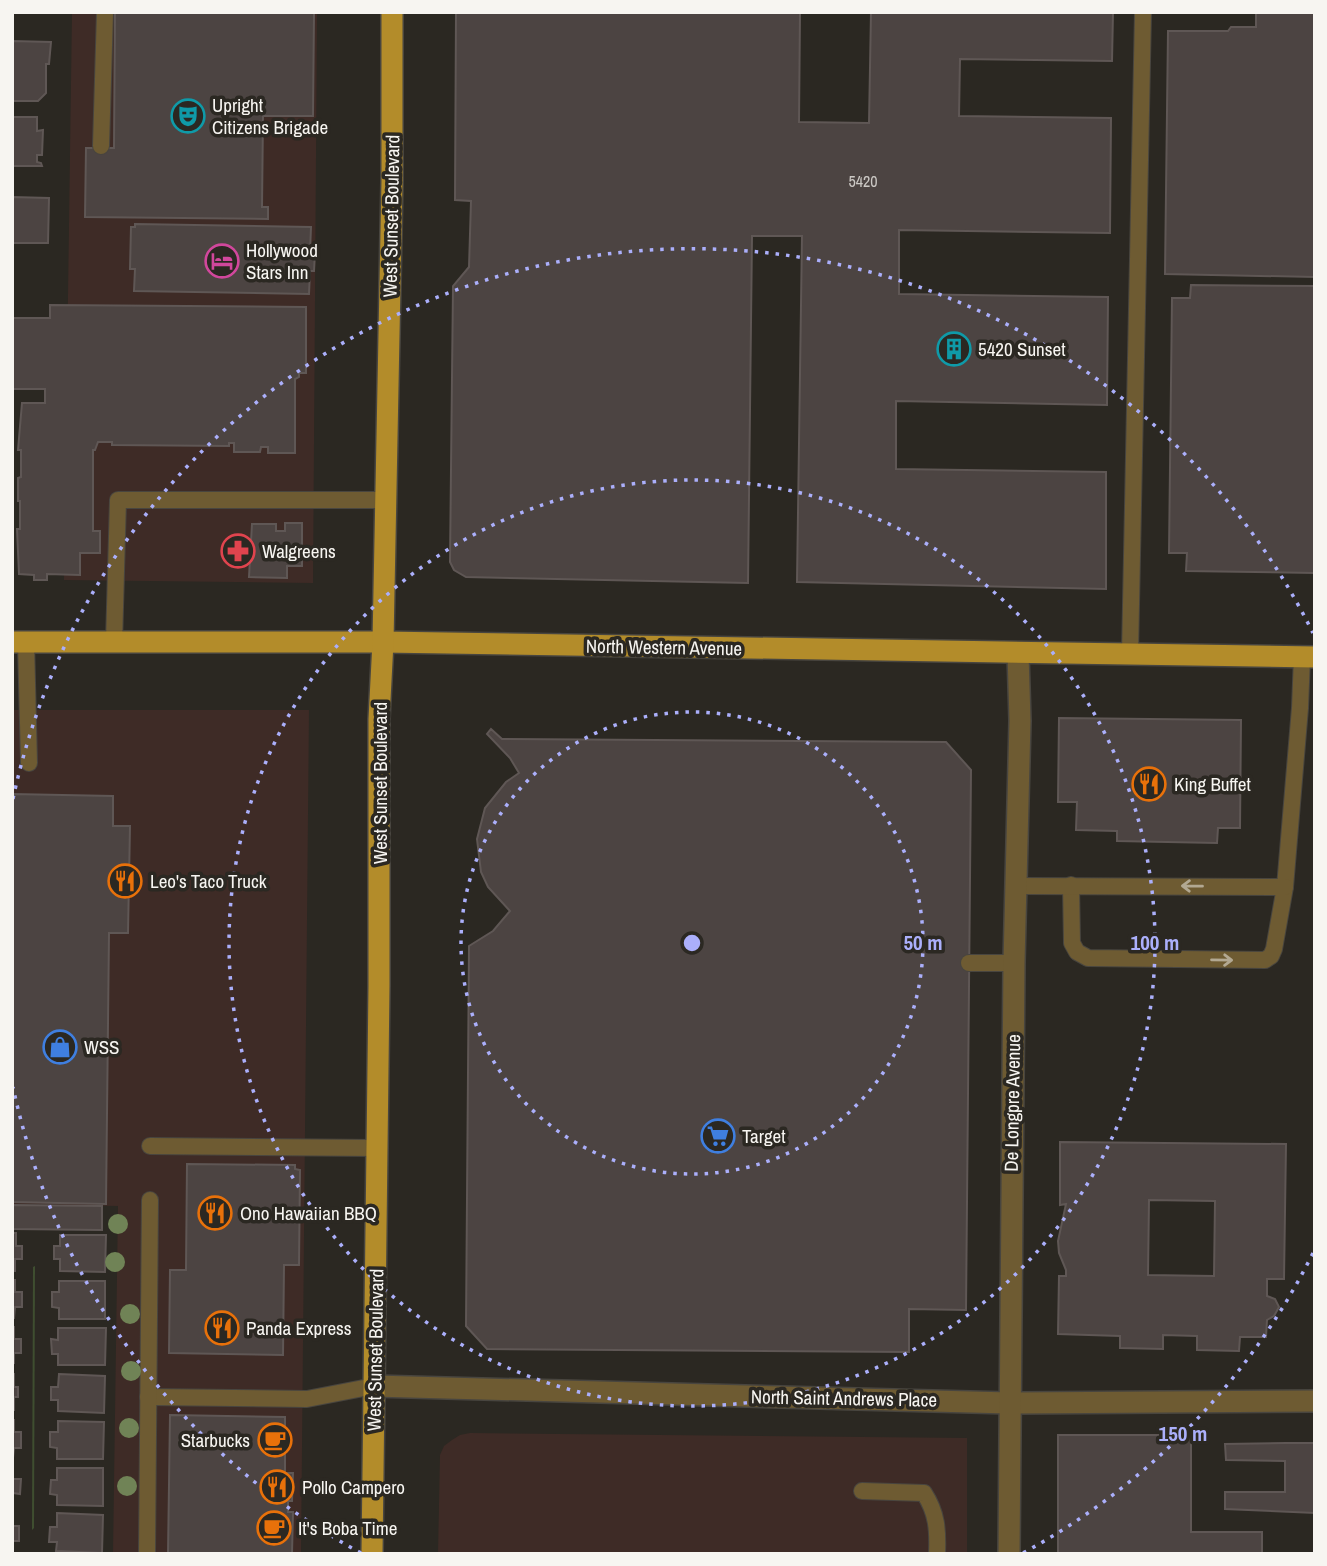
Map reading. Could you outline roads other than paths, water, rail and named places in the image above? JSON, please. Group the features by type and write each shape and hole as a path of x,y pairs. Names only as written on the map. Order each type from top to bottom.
{"main road":[{"name":"West Sunset Boulevard","path":"372,1554 379,719 383,642 392,181 392,12"},
{"name":"North Western Avenue","path":"19,642 383,642 1309,657"}],"street":[{"name":"De Longpre Avenue","path":"1009,1554 1015,886 1020,721 1018,653"},
{"name":"North Saint Andrews Place","path":"374,1386 1009,1403 1315,1401"}],"lane":[{"path":"101,146 105,12"},
{"path":"1130,654 1143,12"},
{"path":"114,643 118,500 386,500"},
{"path":"19,642 29,763"},
{"path":"1071,885 1072,943 1077,952 1088,958 1265,960 1271,956 1285,887 1300,708 1309,657"},
{"path":"1015,886 1285,887"},
{"path":"969,962 1014,963"},
{"path":"150,1146 377,1148"},
{"path":"147,1554 150,1200"},
{"path":"149,1397 307,1399 374,1386"},
{"path":"862,1491 924,1493 933,1507 938,1527 937,1554"}],"place":[{"name":"Upright Citizens Brigade","path":"188,116"},
{"name":"Hollywood Stars Inn","path":"222,261"},
{"name":"5420 Sunset","path":"954,349"},
{"name":"Walgreens","path":"238,551"},
{"name":"King Buffet","path":"1149,784"},
{"name":"Leo's Taco Truck","path":"125,881"},
{"name":"WSS","path":"60,1047"},
{"name":"Target","path":"718,1136"},
{"name":"Ono Hawaiian BBQ","path":"215,1213"},
{"name":"Panda Express","path":"222,1328"},
{"name":"Starbucks","path":"275,1440"},
{"name":"Pollo Campero","path":"277,1487"},
{"name":"It's Boba Time","path":"274,1528"}]}
